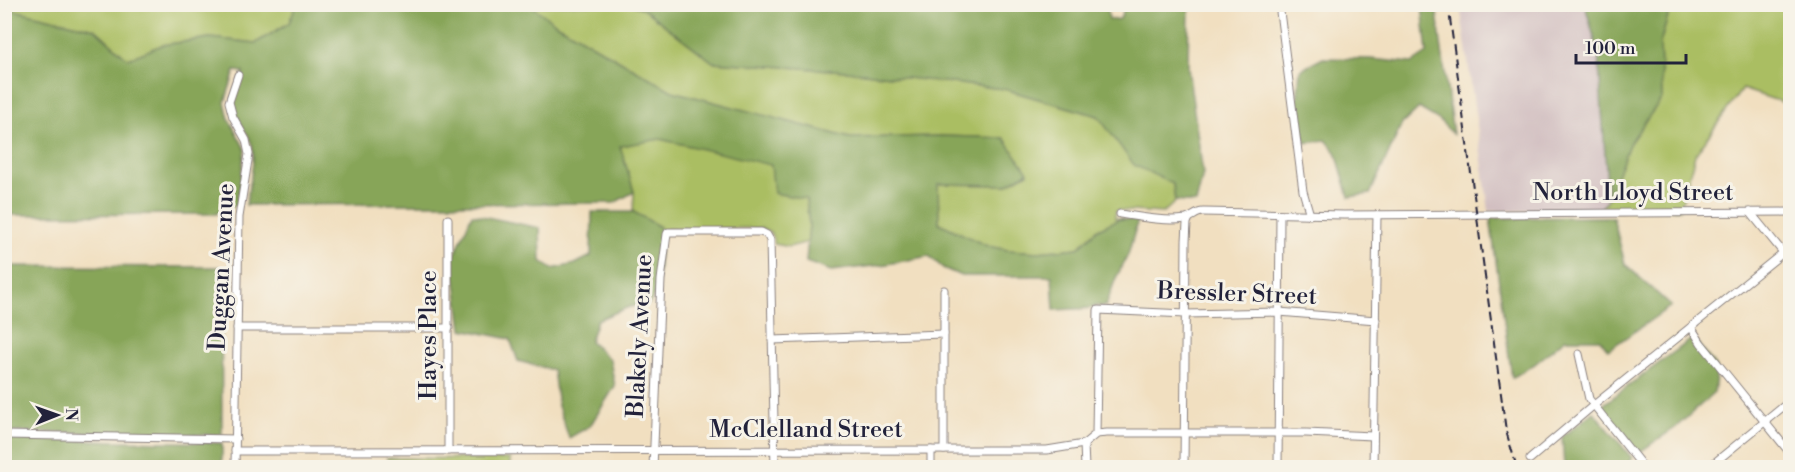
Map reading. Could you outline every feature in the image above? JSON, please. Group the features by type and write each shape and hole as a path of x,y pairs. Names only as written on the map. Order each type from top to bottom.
{"street":[{"path":"1279,4 1303,191 1310,214"},
{"name":"Duggan Avenue","path":"235,468 239,217 249,154 246,140 233,117 229,102 238,75"},
{"name":"North Lloyd Street","path":"1119,214 1167,219 1189,218 1198,212 1377,215 1791,212"},
{"path":"1750,212 1791,261"},
{"path":"1278,468 1280,214"},
{"path":"1373,468 1377,215"},
{"path":"1184,468 1186,241 1189,218"},
{"name":"Hayes Place","path":"448,219 448,451"},
{"name":"Blakely Avenue","path":"653,468 661,280 665,239 668,232 761,232 767,235 770,240 772,340"},
{"path":"1530,459 1784,252"},
{"path":"944,290 944,450"},
{"name":"Bressler Street","path":"1096,434 1098,310 1186,314 1279,312 1376,320"},
{"path":"1691,327 1701,343 1791,453"},
{"path":"237,328 448,328"},
{"path":"775,468 772,340 944,334"},
{"path":"1579,354 1589,399 1644,468"},
{"path":"1708,468 1791,401"},
{"path":"1085,468 1084,444 1096,434 1113,432 1373,436"},
{"path":"4,435 236,439"},
{"name":"McClelland Street","path":"235,451 1047,450 1084,444"},
{"path":"931,450 931,468"}],"shaded area":[{"path":"1460,5 1585,5 1598,51 1603,101 1608,199 1600,210 1489,211"}],"green space":[{"path":"5,4 296,5 289,23 256,43 209,38 162,45 128,59 95,29 5,8"},
{"path":"529,4 555,23 672,91 850,138 941,136 1004,138 1028,172 1006,185 938,184 939,223 987,246 1038,252 1078,248 1098,229 1119,219 1138,220 1128,255 1115,280 1106,306 1054,310 1052,276 961,276 943,268 929,256 831,271 806,262 809,224 806,199 774,193 771,165 660,139 620,146 634,192 614,203 246,205 253,152 250,140 234,109 234,95 243,72 235,71 225,102 229,119 245,149 237,205 216,214 5,215 5,8 95,29 128,59 162,45 210,38 256,43 289,23 296,5"},
{"path":"529,5 633,5 642,8 713,62 847,71 1004,89 1098,116 1125,153 1173,184 1175,202 1163,213 1116,210 1115,218 1123,218 1098,229 1078,248 1038,252 987,246 939,223 938,184 1006,185 1028,173 1004,138 941,136 850,138 672,91 555,23"},
{"path":"633,5 1107,5 1109,20 1120,19 1125,5 1189,5 1188,68 1203,174 1196,203 1175,201 1173,184 1134,165 1098,116 1004,89 847,71 713,62 642,8"},
{"path":"1422,5 1436,5 1453,134 1439,120 1419,108 1402,124 1370,194 1349,197 1336,152 1326,140 1305,143 1297,103 1300,70 1323,58 1412,63 1427,53"},
{"path":"1585,5 1680,5 1669,13 1660,43 1662,98 1629,144 1608,199 1598,51"},
{"path":"1680,5 1790,5 1790,105 1742,89 1695,155 1680,209 1600,210 1608,199 1629,144 1662,98 1660,44 1669,13"},
{"path":"660,139 771,164 806,199 809,224 808,242 789,247 774,244 770,234 761,228 668,229 663,232 661,238 660,227 633,212 634,192 620,146"},
{"path":"592,212 634,212 660,227 657,290 649,304 629,307 597,320 590,341 610,360 615,386 590,426 569,438 558,406 553,370 518,361 510,339 462,329 453,259 472,214 540,228 541,261 552,269 575,264 591,256"},
{"path":"1613,217 1625,264 1671,306 1608,350 1600,339 1565,339 1535,364 1512,378 1490,218"},
{"path":"5,266 221,267 222,435 5,432"},
{"path":"1693,338 1717,368 1714,393 1675,428 1638,453 1600,407"},
{"path":"1594,412 1632,458 1624,467 1564,467 1562,437"},
{"path":"5,439 222,443 222,467 5,467"},
{"path":"387,458 510,459 510,467 387,467"}],"railway":[{"path":"1448,4 1506,431 1517,468"}]}
